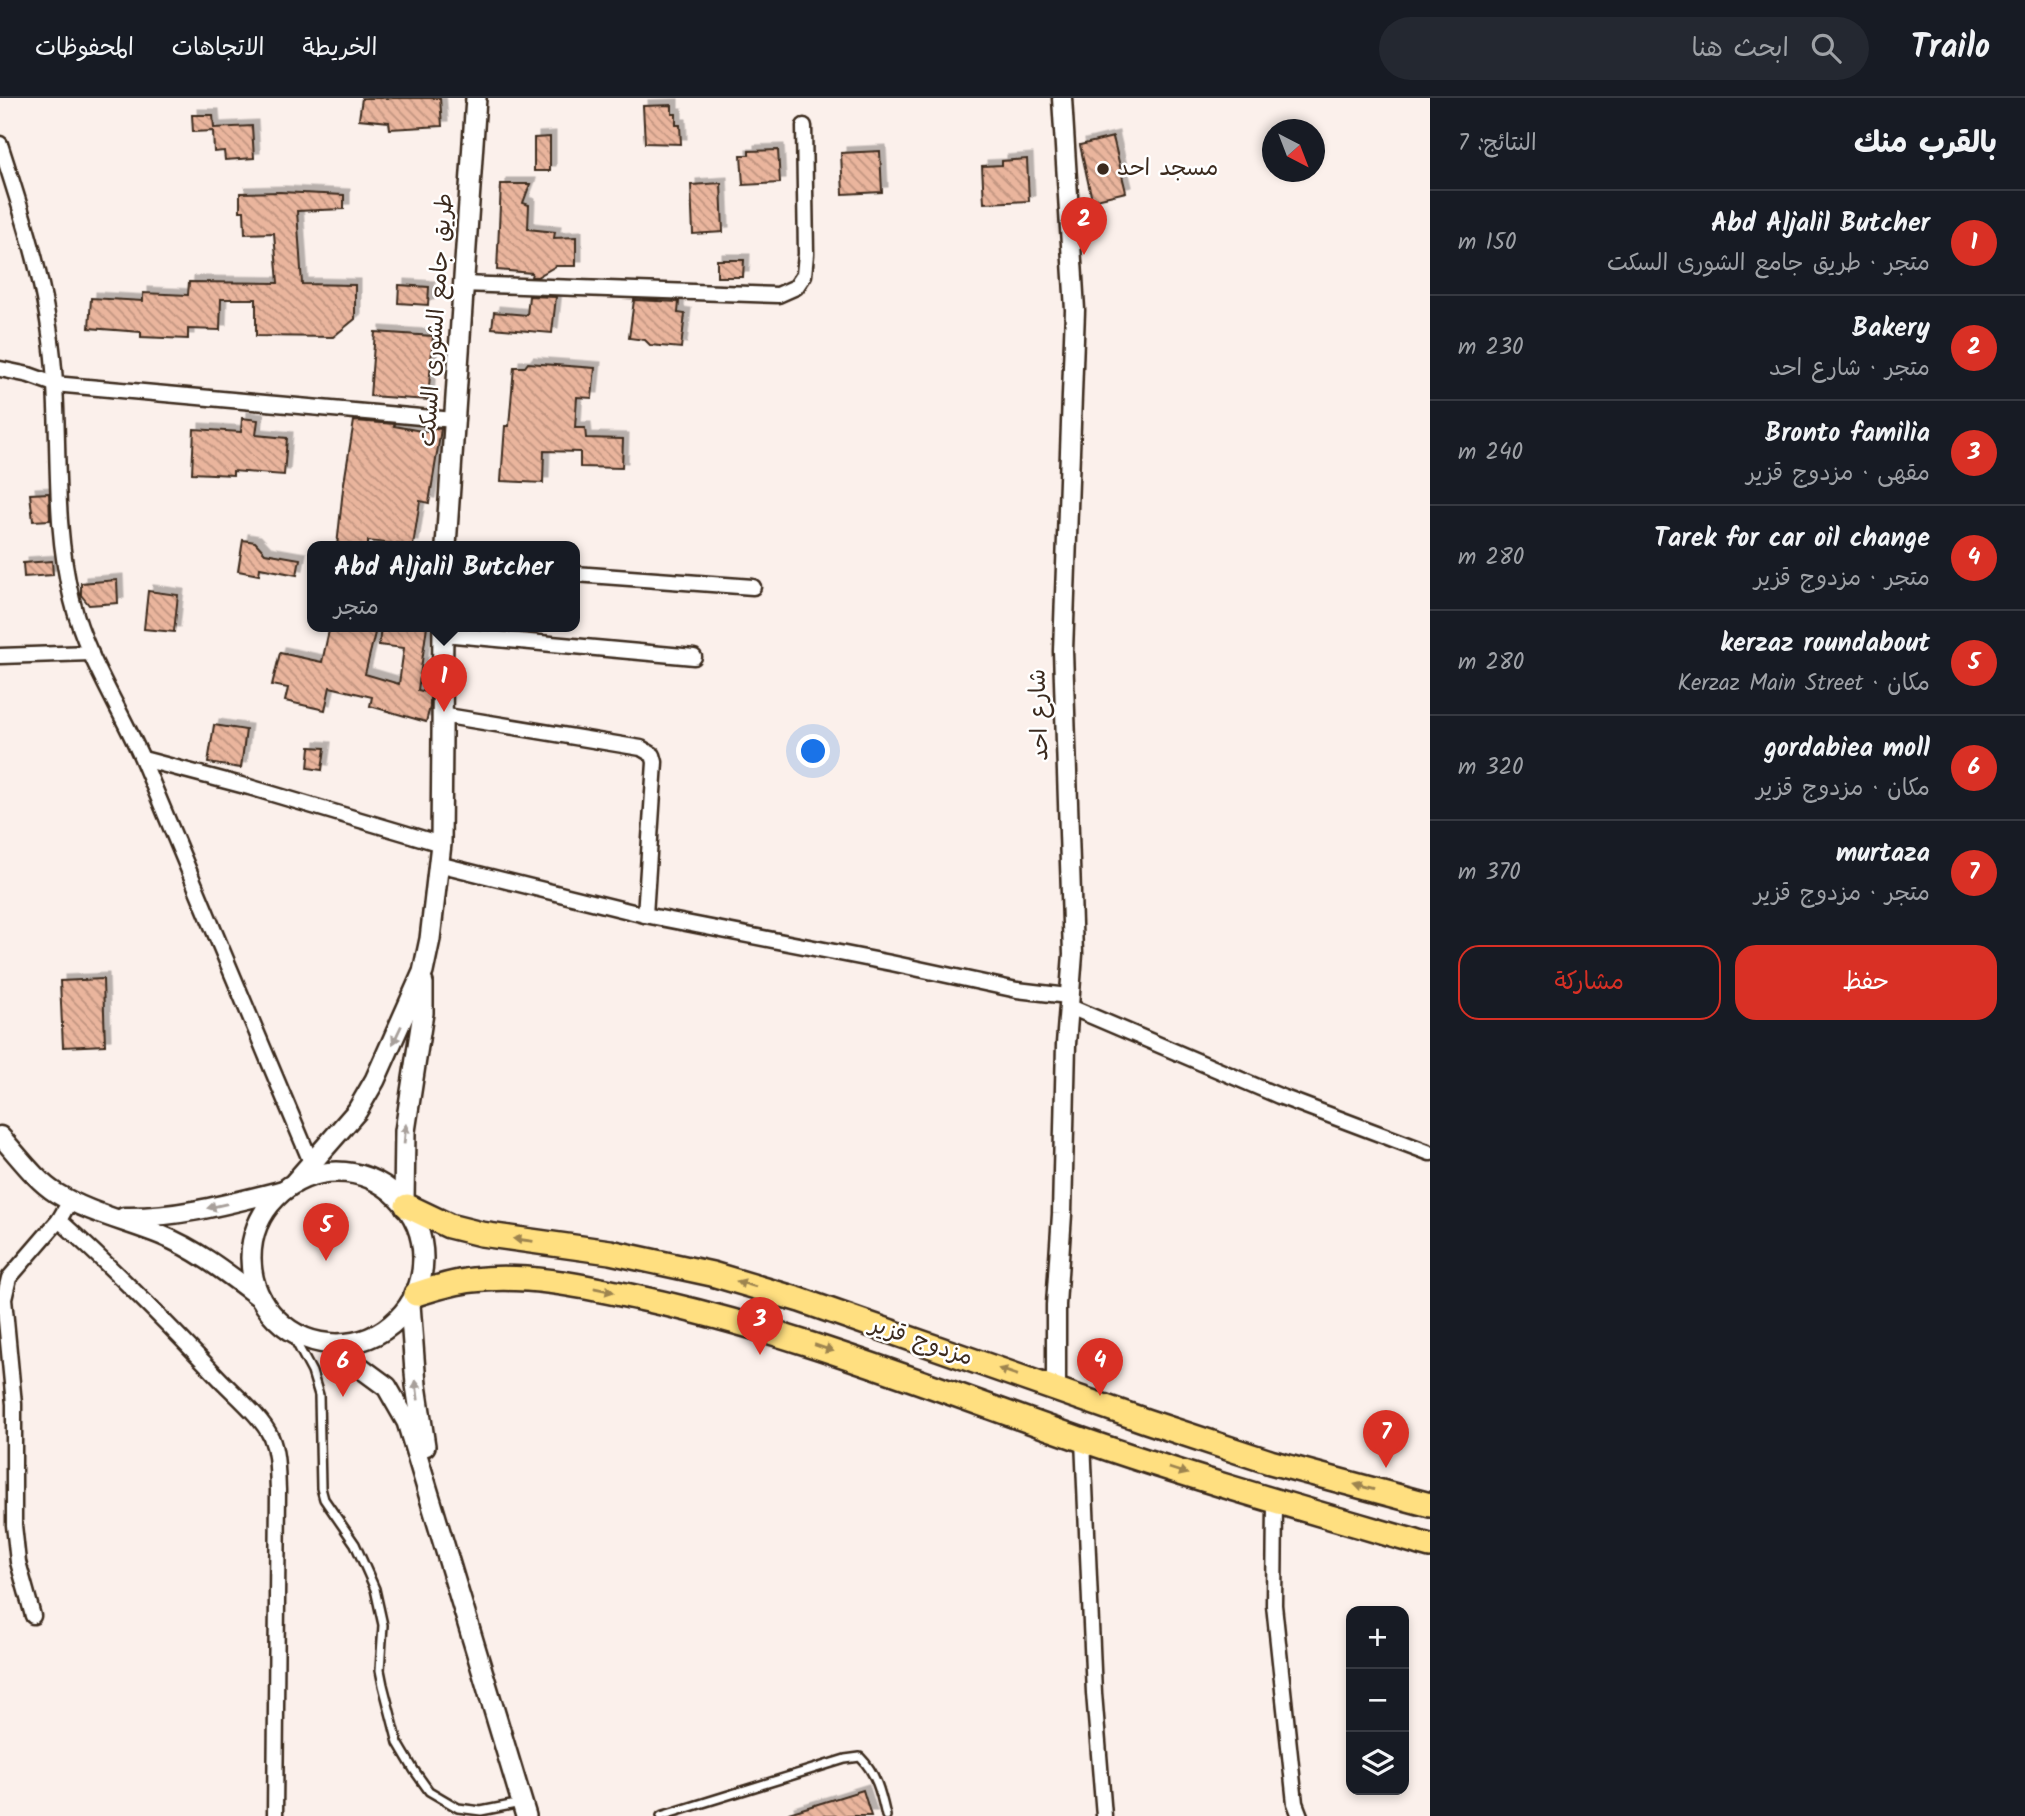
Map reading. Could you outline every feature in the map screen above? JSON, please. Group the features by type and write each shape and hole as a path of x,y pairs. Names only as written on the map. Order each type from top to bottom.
{"main road":[{"name":"طريق جامع الشورى السكت","path":"446,541 476,98"},
{"path":"289,1186 314,1175 333,1171 353,1173 372,1178 405,1204 416,1222 422,1240 422,1276 413,1299 393,1325 357,1342 330,1345 313,1341 290,1331 270,1313 260,1298 251,1266 255,1232 271,1202 357,1111 408,1011 423,972 430,939 439,854 443,632"},
{"path":"405,1204 404,1131 422,1013 423,972"},
{"name":"مزدوج قزير","path":"405,1204 449,1226 481,1234 610,1252 712,1274 800,1300 1270,1462 1430,1505"},
{"name":"مزدوج قزير","path":"413,1299 472,1280 507,1278 560,1283 699,1310 790,1336 1135,1457 1275,1502 1430,1546"},
{"path":"413,1299 416,1385 434,1506"},
{"path":"330,1345 377,1377 394,1398 407,1422 524,1809"},
{"path":"1135,1457 1146,1421"}],"street":[{"name":"شارع احد","path":"1056,1389 1068,1001 1073,954 1063,651 1075,310 1062,98"},
{"path":"462,284 778,295 796,287 804,275 806,254 804,126"},
{"path":"0,144 32,245 47,305 54,384 58,516 72,601 90,653 143,759 311,1162"},
{"path":"0,369 54,384 454,420"},
{"path":"580,574 753,586"},
{"path":"462,632 694,657"},
{"path":"0,656 90,653"},
{"path":"441,715 641,748 653,755 655,762 645,915"},
{"path":"143,759 249,787 439,854 645,915 1068,1001 1279,1096 1430,1153"},
{"path":"0,1136 53,1191 70,1201 186,1247 216,1264 260,1298"},
{"path":"107,1216 156,1217 190,1212 289,1186"},
{"path":"33,1616 18,1562 14,1525 14,1404 2,1306 9,1278 59,1220 70,1201"},
{"path":"59,1220 109,1265 253,1413 270,1435 277,1454 275,1816"},
{"path":"1083,1440 1094,1693 1104,1816"},
{"path":"1275,1502 1274,1605 1295,1803 1300,1816"}],"lane":[{"path":"290,1331 312,1372 319,1395 321,1488 324,1499 355,1544 376,1589 383,1625 380,1670 398,1743 429,1790 458,1808 481,1811 524,1809"},
{"path":"661,1816 845,1759 860,1757 869,1766 878,1784 886,1816"}],"building":[{"path":"362,98 440,98 442,126 390,129 389,122 359,119"},
{"path":"672,105 672,114 676,114 676,125 680,125 681,144 645,143 643,106"},
{"path":"192,115 213,115 214,128 252,126 254,158 225,160 224,151 214,152 213,131 193,132"},
{"path":"550,137 550,171 534,171 534,138"},
{"name":"مسجد احد","path":"1113,137 1126,192 1092,200 1080,145"},
{"path":"778,150 780,183 743,185 741,155 749,155 749,151"},
{"path":"880,151 882,192 843,194 841,153"},
{"path":"1027,159 1029,201 984,203 982,166"},
{"path":"721,183 723,232 693,234 691,185"},
{"path":"501,184 530,184 523,203 529,205 528,229 555,232 554,238 576,237 576,266 556,266 537,277 531,277 532,273 497,270"},
{"path":"240,193 344,195 344,209 297,211 302,284 355,285 355,319 333,337 256,336 256,299 221,299 220,330 188,329 188,339 141,337 141,332 89,328 91,298 143,301 143,293 188,295 189,282 278,283 274,233 245,234 244,211 240,211"},
{"path":"717,260 744,260 743,277 717,277"},
{"path":"399,285 429,287 428,305 398,303"},
{"path":"529,296 556,297 552,333 492,328 494,312 527,315"},
{"path":"634,300 679,302 678,313 685,314 681,348 650,345 645,340 629,338"},
{"path":"375,332 433,336 428,400 370,396"},
{"path":"528,363 595,368 592,398 577,397 575,428 585,428 586,438 623,439 622,468 580,467 580,452 544,451 543,483 501,481 505,426 509,426 514,367 525,367"},
{"path":"242,418 258,420 256,435 287,438 284,475 233,471 233,475 192,473 194,429 241,432"},
{"path":"354,421 395,424 394,426 427,432 427,427 441,429 429,503 420,501 414,541 338,541"},
{"path":"49,493 50,520 33,521 30,494"},
{"path":"243,540 255,542 265,553 300,559 297,575 260,568 259,575 238,571"},
{"path":"52,561 53,575 24,577 23,563"},
{"path":"117,580 118,603 89,605 81,595 81,583"},
{"path":"148,591 178,595 174,632 144,629"},
{"path":"329,632 375,633 365,674 399,684 404,648 379,645 380,632 426,632 418,690 430,693 426,722 370,706 372,697 330,687 325,710 285,701 288,688 272,685 280,653 322,662"},
{"path":"214,725 246,730 241,768 208,763"},
{"path":"310,747 325,748 322,770 308,768"},
{"path":"103,979 105,1045 63,1047 60,981"},
{"path":"863,1790 871,1816 790,1816 789,1813"}],"place":[{"name":"مسجد احد","path":"1103,169"},
{"name":"Bakery","path":"1084,255"},
{"name":"Abd Aljalil Butcher","path":"444,712"},
{"name":"kerzaz roundabout","path":"326,1261"},
{"name":"Bronto familia","path":"760,1355"},
{"name":"Tarek for car oil change","path":"1100,1396"},
{"name":"gordabiea moll","path":"343,1397"},
{"name":"murtaza","path":"1386,1468"}]}
